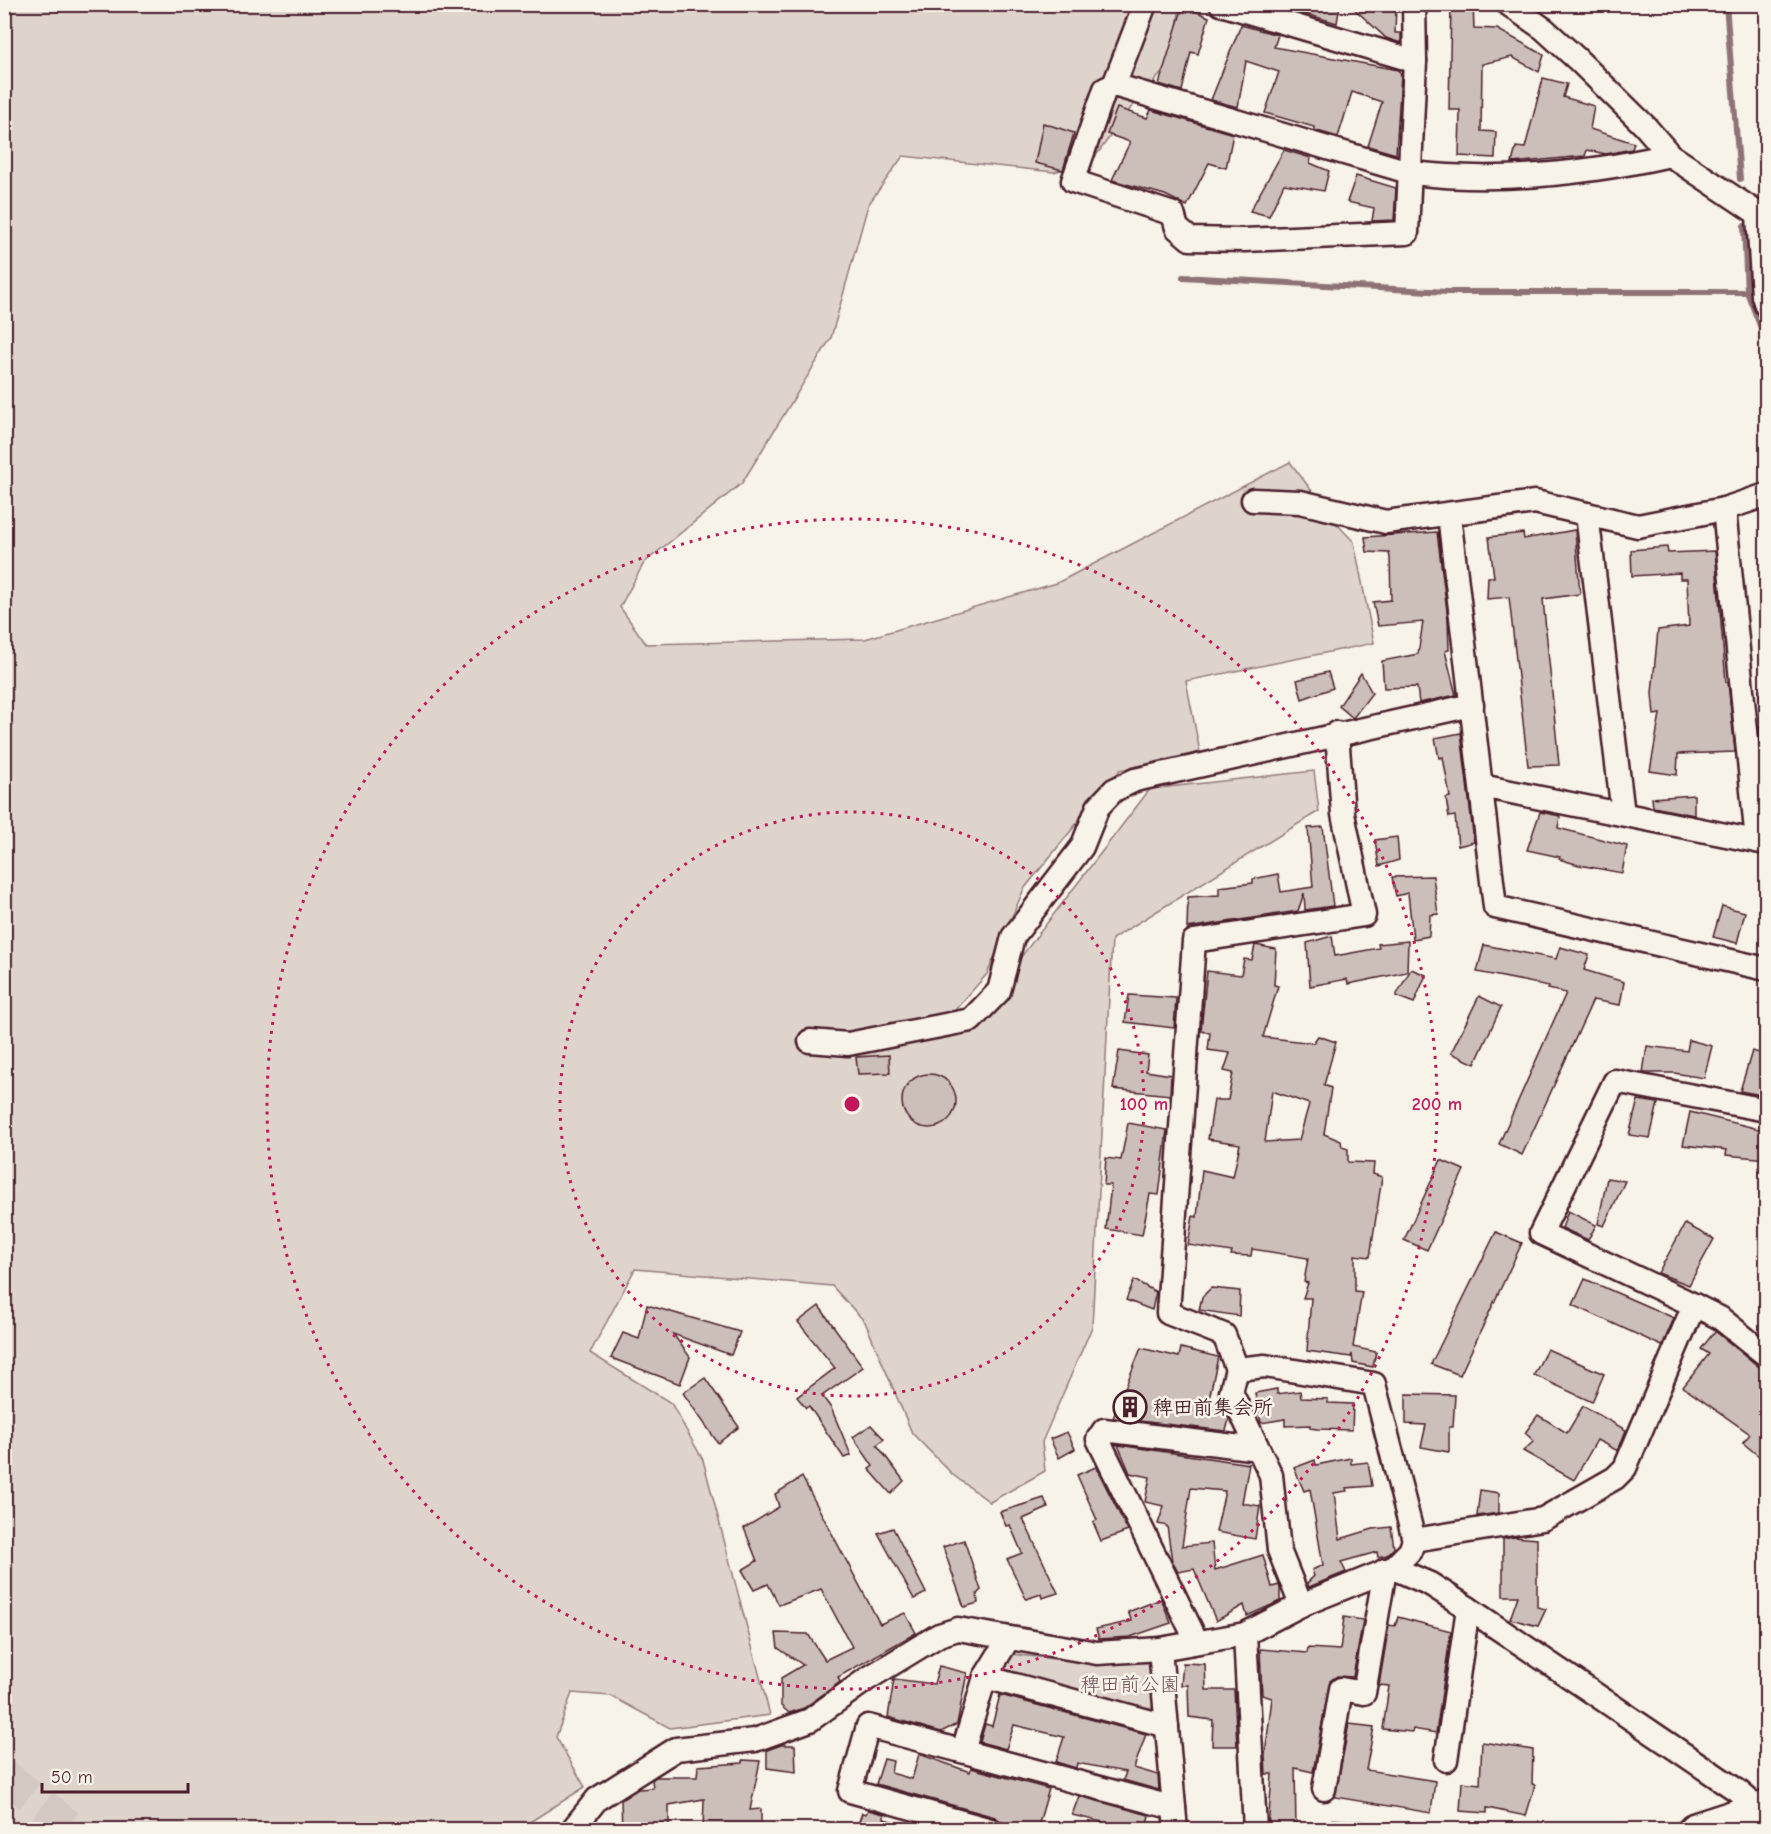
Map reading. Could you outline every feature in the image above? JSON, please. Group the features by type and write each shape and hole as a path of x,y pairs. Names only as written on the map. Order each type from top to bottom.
{"main road":[{"path":"1695,1830 1763,1808"}],"street":[{"path":"1114,85 1145,4"},
{"path":"1221,4 1416,61"},
{"path":"1414,4 1416,61 1412,173 1407,233 1244,240 1190,239 1177,228 1173,214 1073,182 1105,89 1114,85 1412,173 1460,179 1506,178 1628,165 1670,155"},
{"path":"1508,4 1544,29 1577,59 1645,126 1670,155 1762,217 1763,296 1767,305"},
{"path":"1253,500 1300,502 1386,522 1535,502 1638,526 1724,509 1767,495"},
{"path":"1481,786 1762,842 1724,509"},
{"path":"1449,514 1495,907 1767,969"},
{"path":"1587,514 1623,814"},
{"path":"810,1041 848,1044 971,1020 999,991 1013,938 1082,847 1098,807 1114,790 1135,780 1472,705"},
{"path":"1301,1605 1280,1550 1271,1475 1231,1392 1238,1369 1224,1335 1168,1313 1194,941 1364,915 1343,814 1337,734"},
{"path":"1767,1110 1615,1081 1541,1233 1720,1318 1767,1355"},
{"path":"1414,1540 1543,1519 1616,1478 1624,1468 1694,1305"},
{"path":"572,1830 597,1799 676,1749 755,1740 810,1720 867,1679 958,1629 1097,1653 1160,1649 1245,1634 1301,1605 1389,1569 1410,1551 1414,1540 1374,1384 1265,1366 1238,1369"},
{"path":"1197,1642 1098,1439 1104,1430 1258,1449"},
{"path":"1389,1569 1430,1584 1468,1608 1763,1808"},
{"path":"1324,1789 1341,1689 1364,1693 1389,1569"},
{"path":"1446,1760 1468,1608"},
{"path":"1245,1634 1255,1830"},
{"path":"963,1751 985,1677 1009,1638"},
{"path":"991,1830 850,1791 868,1726 963,1751 1175,1819 1160,1649"},
{"path":"985,1677 1167,1726"}],"green space":[{"path":"5,5 1180,5 1173,60 1130,109 1092,161 1054,172 903,156 868,205 831,338 742,483 644,563 620,607 646,644 865,639 1057,583 1290,462 1336,523 1354,542 1374,643 1186,681 1200,752 1120,770 1024,889 987,974 955,1010 968,1031 1002,1004 1017,962 1150,789 1314,771 1319,811 1112,939 1092,1327 1042,1442 1045,1471 990,1502 953,1475 912,1433 865,1322 832,1286 635,1269 590,1353 671,1403 703,1460 770,1715 670,1728 611,1696 572,1693 556,1737 585,1787 519,1829 5,1830"},
{"path":"1766,684 1766,765 1759,693"},
{"name":"稗田前公園","path":"1011,1654 1092,1661 1143,1655 1153,1661 1159,1718 1000,1676"},
{"path":"1332,1819 1469,1829 1332,1829"}],"building":[{"path":"1271,4 1340,4 1337,23"},
{"path":"1349,4 1396,4 1395,33 1401,33 1401,43 1386,38"},
{"path":"1451,4 1473,4 1474,28 1497,29 1544,55 1539,72 1512,57 1482,64 1481,131 1496,132 1495,158 1459,156 1460,110 1449,110"},
{"path":"1183,6 1209,17 1198,54 1191,52 1182,91 1159,84"},
{"path":"1241,25 1278,35 1274,47 1398,70 1401,74 1396,154 1368,146 1382,102 1352,92 1338,137 1314,130 1314,127 1265,113 1279,72 1246,61 1238,107 1211,100"},
{"path":"1543,78 1567,84 1563,97 1594,106 1590,129 1634,143 1632,149 1606,154 1587,150 1585,156 1512,163 1516,147 1525,148"},
{"path":"1117,108 1147,118 1151,110 1233,134 1226,168 1209,163 1187,206 1165,195 1112,180 1130,142 1107,134"},
{"path":"1043,123 1074,133 1063,170 1035,163"},
{"path":"1284,150 1311,158 1310,163 1329,171 1324,191 1284,184 1269,216 1250,211"},
{"path":"1356,176 1396,188 1394,220 1372,221 1374,208 1347,202"},
{"path":"1575,530 1580,594 1543,599 1559,765 1528,766 1509,597 1487,599 1488,577 1494,577 1489,537 1523,533 1524,539"},
{"path":"1437,532 1448,619 1449,650 1445,651 1456,695 1419,703 1417,687 1384,688 1382,661 1418,654 1423,622 1378,626 1373,602 1391,600 1390,558 1389,553 1367,552 1365,537"},
{"path":"1667,547 1668,553 1715,551 1726,682 1728,682 1735,752 1678,754 1677,775 1650,771 1660,714 1654,715 1652,693 1658,630 1689,626 1687,579 1680,579 1680,573 1632,576 1631,550"},
{"path":"1328,672 1333,688 1302,699 1297,680"},
{"path":"1361,673 1372,693 1353,718 1339,706"},
{"path":"1759,727 1767,727 1767,744 1761,744"},
{"path":"1461,733 1474,842 1458,846 1455,816 1449,817 1446,798 1450,797 1443,757 1439,758 1435,738"},
{"path":"1694,795 1694,815 1653,807 1652,798"},
{"path":"1540,812 1560,816 1558,828 1627,846 1622,873 1579,865 1559,859 1560,857 1527,850"},
{"path":"1323,827 1333,906 1305,910 1304,893 1298,911 1187,928 1188,897 1219,895 1219,887 1253,883 1253,879 1278,874 1281,892 1313,887 1308,828"},
{"path":"1397,837 1399,860 1379,866 1375,840"},
{"path":"1433,876 1438,914 1430,915 1429,936 1413,939 1408,893 1396,896 1392,877"},
{"path":"1722,906 1745,912 1737,943 1713,937"},
{"path":"1332,936 1335,956 1379,948 1378,944 1408,941 1407,972 1348,984 1347,979 1310,986 1307,943"},
{"path":"1255,945 1276,949 1274,985 1278,986 1263,1037 1313,1043 1318,1036 1336,1042 1324,1085 1331,1088 1324,1134 1341,1141 1342,1147 1348,1149 1348,1162 1374,1163 1373,1174 1382,1177 1370,1257 1355,1255 1355,1291 1362,1292 1353,1347 1376,1352 1373,1367 1353,1363 1352,1354 1351,1357 1307,1351 1311,1298 1303,1298 1308,1283 1304,1282 1308,1258 1252,1249 1251,1256 1231,1255 1232,1252 1188,1245 1193,1216 1197,1217 1202,1170 1233,1177 1240,1144 1208,1139 1214,1100 1228,1100 1233,1073 1224,1071 1230,1053 1208,1050 1210,1033 1201,1031 1207,971 1241,975 1244,959 1252,960","holes":["1272,1091 1309,1104 1299,1140 1265,1142"]},
{"path":"1484,945 1556,959 1560,947 1589,955 1584,970 1624,982 1620,1005 1593,1000 1522,1155 1499,1144 1566,993 1548,989 1549,986 1477,972"},
{"path":"1411,969 1426,975 1414,1003 1396,996"},
{"path":"1129,995 1176,998 1174,1028 1125,1022"},
{"path":"1479,996 1501,1007 1475,1064 1451,1053"},
{"path":"1689,1040 1712,1046 1704,1078 1674,1073 1643,1073 1647,1046 1687,1051"},
{"path":"1119,1051 1148,1055 1146,1071 1171,1075 1170,1095 1113,1089"},
{"path":"1752,1051 1767,1055 1767,1096 1740,1091"},
{"path":"889,1055 890,1073 858,1074 856,1057"},
{"path":"924,1074 934,1074 944,1078 952,1086 956,1101 952,1116 944,1124 934,1128 924,1128 914,1124 906,1116 902,1106 902,1096 906,1086 914,1078"},
{"path":"1638,1100 1658,1103 1650,1138 1629,1135"},
{"path":"1690,1112 1767,1131 1767,1159 1726,1155 1727,1150 1683,1145"},
{"path":"1128,1123 1167,1130 1159,1195 1150,1194 1142,1235 1106,1229 1111,1185 1104,1185 1106,1158 1121,1160"},
{"path":"1441,1160 1464,1170 1427,1250 1404,1240"},
{"path":"1607,1178 1625,1181 1604,1226 1598,1224"},
{"path":"1568,1211 1596,1225 1588,1240 1562,1228"},
{"path":"1685,1224 1714,1239 1689,1285 1658,1273"},
{"path":"1496,1232 1522,1243 1460,1375 1431,1364"},
{"path":"1585,1279 1674,1318 1662,1346 1573,1305"},
{"path":"1134,1280 1156,1292 1152,1310 1126,1300"},
{"path":"1211,1288 1240,1291 1239,1316 1199,1310 1202,1297"},
{"path":"647,1305 740,1332 731,1355 673,1334 690,1357 680,1384 611,1358 623,1333 639,1339"},
{"path":"819,1306 863,1367 822,1396 831,1408 851,1455 844,1458 809,1406 806,1408 797,1397 835,1368 798,1322"},
{"path":"1715,1331 1758,1366 1767,1368 1767,1463 1743,1443 1750,1434 1683,1387 1709,1354 1701,1349"},
{"path":"1141,1348 1179,1357 1181,1348 1218,1357 1209,1399 1221,1403 1229,1419 1226,1431 1113,1418"},
{"path":"1547,1349 1604,1374 1592,1402 1534,1375"},
{"path":"705,1378 739,1427 718,1443 683,1393"},
{"path":"1277,1389 1277,1394 1300,1391 1301,1398 1328,1399 1328,1403 1353,1404 1352,1430 1317,1429 1310,1428 1310,1425 1285,1426 1285,1419 1261,1423 1255,1393"},
{"path":"1406,1394 1455,1395 1453,1427 1449,1427 1449,1452 1421,1447 1426,1425 1406,1424"},
{"path":"1583,1406 1626,1430 1618,1451 1597,1440 1574,1480 1523,1451 1534,1441 1525,1433 1538,1415 1567,1433"},
{"path":"871,1425 884,1439 877,1445 904,1481 891,1494 869,1469 873,1466 853,1437"},
{"path":"1067,1432 1075,1449 1059,1458 1050,1439"},
{"path":"1118,1445 1249,1464 1242,1503 1260,1506 1255,1539 1216,1532 1225,1491 1191,1488 1182,1546 1212,1543 1215,1570 1263,1555 1272,1587 1279,1585 1280,1601 1247,1616 1244,1605 1216,1621 1194,1569 1178,1572 1172,1561 1167,1526 1158,1524 1164,1506 1145,1502 1150,1477 1130,1473"},
{"path":"1351,1458 1351,1464 1368,1462 1372,1486 1346,1488 1347,1491 1334,1493 1340,1539 1373,1529 1391,1527 1394,1548 1387,1555 1378,1557 1377,1552 1341,1562 1346,1572 1309,1587 1307,1583 1314,1576 1312,1570 1323,1565 1310,1489 1304,1491 1294,1468 1315,1460 1316,1465"},
{"path":"1096,1467 1128,1531 1101,1541 1093,1522 1097,1520 1077,1475"},
{"path":"802,1477 880,1624 905,1613 916,1633 838,1677 840,1682 804,1708 789,1713 781,1706 781,1678 803,1665 778,1648 776,1633 808,1634 825,1660 852,1647 821,1589 779,1605 768,1584 754,1590 742,1570 757,1561 744,1528 779,1507 775,1494"},
{"path":"1480,1490 1499,1493 1499,1513 1477,1516"},
{"path":"1044,1498 1048,1508 1023,1519 1058,1593 1042,1598 1041,1594 1026,1599 1007,1559 1022,1553 1010,1525 1006,1526 1000,1512"},
{"path":"893,1528 926,1593 914,1599 878,1533"},
{"path":"1514,1537 1537,1539 1537,1607 1546,1609 1538,1626 1510,1619 1518,1596 1503,1596 1503,1539"},
{"path":"964,1540 981,1590 977,1594 978,1603 964,1607 943,1547"},
{"path":"1161,1599 1171,1623 1130,1637 1099,1639 1096,1629 1132,1621 1128,1612"},
{"path":"1344,1617 1363,1620 1353,1677 1337,1676 1330,1681 1313,1772 1295,1768 1296,1830 1268,1830 1272,1774 1266,1774 1265,1755 1272,1698 1262,1695 1260,1649 1307,1653 1308,1648 1340,1650"},
{"path":"1398,1617 1451,1631 1436,1733 1413,1729 1412,1732 1383,1729 1389,1686 1379,1685 1389,1625 1395,1626"},
{"path":"1183,1663 1205,1664 1206,1690 1234,1690 1237,1746 1212,1746 1213,1720 1189,1717 1188,1685 1181,1685"},
{"path":"939,1666 967,1673 957,1724 941,1732 888,1717 894,1679 934,1684"},
{"path":"1000,1695 1146,1734 1134,1768 1158,1775 1159,1790 1123,1780 1126,1772 1077,1763 1076,1768 1056,1762 1064,1737 1014,1725 1006,1749 980,1742 985,1724 992,1726"},
{"path":"1349,1724 1374,1727 1366,1770 1435,1781 1431,1813 1335,1797"},
{"path":"1482,1742 1533,1750 1532,1784 1535,1785 1526,1816 1487,1808 1487,1813 1460,1811 1462,1782 1480,1784"},
{"path":"781,1745 795,1745 796,1772 767,1768 767,1750"},
{"path":"919,1754 970,1772 971,1768 1049,1789 1037,1830 1002,1822 995,1817 876,1784 884,1759 893,1761 891,1773 912,1779"},
{"path":"743,1760 760,1761 750,1810 761,1809 761,1830 740,1830 740,1824 703,1830 704,1799 669,1805 669,1830 622,1830 621,1800 638,1789 653,1788 652,1780 656,1777 697,1777 698,1766 743,1763"},
{"path":"1079,1796 1149,1815 1146,1830 1114,1830 1115,1825 1072,1815"},
{"path":"868,1810 884,1814 884,1819 903,1824 903,1830 856,1830 862,1813 866,1814"}],"waterway":[{"path":"1726,4 1740,179"},
{"path":"1744,226 1747,292 1766,341"},
{"path":"1183,277 1447,292 1747,292"}],"tunnel":[{"path":"4,1775 74,1830"}],"place":[{"name":"稗田前集会所","path":"1130,1407"}]}
